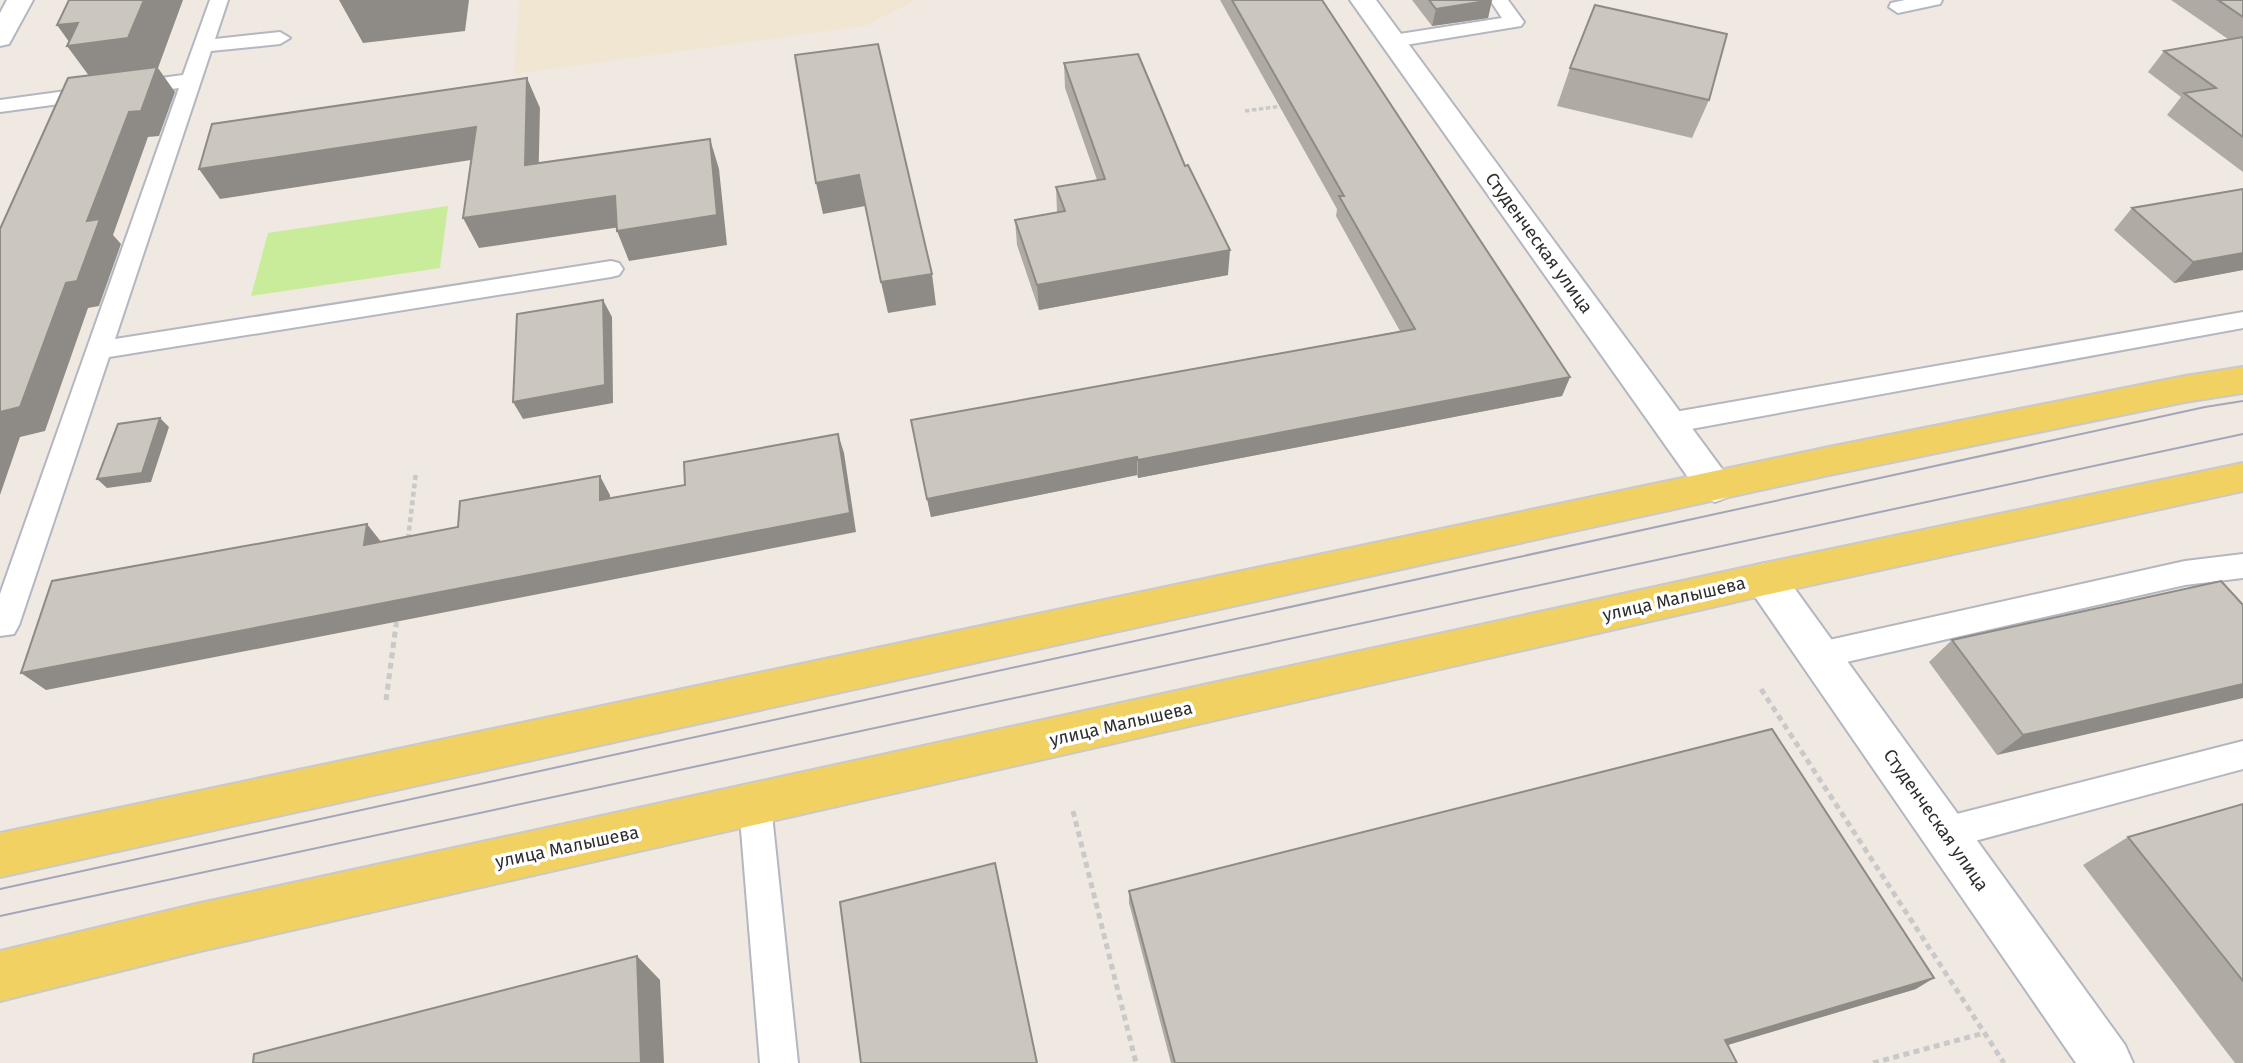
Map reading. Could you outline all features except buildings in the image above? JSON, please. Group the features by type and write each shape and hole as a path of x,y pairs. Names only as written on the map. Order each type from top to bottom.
{"main road":[{"path":"0,855 1716,487 2185,389 2243,380"},
{"name":"улица Малышева","path":"0,976 196,928 1765,579 2243,477"}],"street":[{"path":"0,38 20,0"},
{"name":"Студенческая улица","path":"1363,0 1716,487"},
{"name":"Студенческая улица","path":"1765,579 2107,1063"}],"lane":[{"path":"4,625 219,0"},
{"path":"1393,41 1514,22 1499,0"},
{"path":"1898,7 1933,0"},
{"path":"0,106 198,63 280,38"},
{"path":"198,63 257,58"},
{"path":"98,350 611,269"},
{"path":"1669,423 2243,320"},
{"path":"1820,656 2185,573 2243,566"},
{"path":"1945,833 2243,755"},
{"path":"755,805 779,1063"}],"path":[{"path":"1245,111 1286,105"},
{"path":"406,552 416,472"},
{"path":"386,700 399,606"},
{"path":"1761,689 2004,1063"},
{"path":"1073,811 1136,1063"},
{"path":"1873,1063 1984,1032"}],"shaded area":[{"path":"519,0 916,0 865,26 514,74"}],"green space":[{"path":"448,206 440,268 251,296 268,233"}],"tram line":[{"path":"0,889 2205,407 2243,401"},
{"path":"0,916 2243,434"}]}
